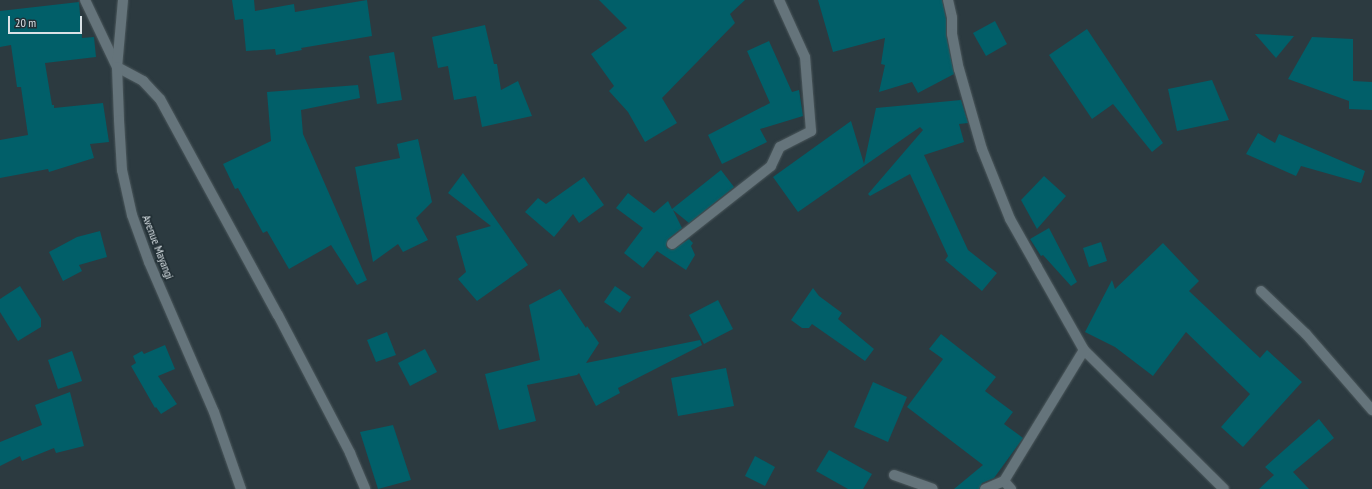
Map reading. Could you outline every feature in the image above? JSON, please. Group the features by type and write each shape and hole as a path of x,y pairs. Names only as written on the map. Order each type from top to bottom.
{"street":[{"path":"85,0 117,67 143,81 160,99 278,315 350,453 365,489"},
{"name":"Avenue Mayangi","path":"122,0 117,67 122,170 132,215 148,262 214,412 241,489"},
{"path":"672,244 770,166 780,147 811,131 805,57 778,0"},
{"path":"948,0 952,18 952,34 959,69 982,149 1010,219 1084,350 1224,489"},
{"path":"1261,291 1306,334 1372,410"},
{"path":"985,489 1007,485 1084,350"},
{"path":"894,475 933,489"}],"building":[{"path":"232,0 254,0 255,11 294,4 295,12 367,0 372,36 301,48 302,50 276,55 275,49 246,51 243,19 235,20"},
{"path":"599,0 745,0 730,14 735,23 662,98 677,123 645,142 628,112 609,91 614,86 591,54 627,28"},
{"path":"818,0 942,0 946,19 946,35 954,74 918,93 912,82 879,92 885,65 881,64 885,38 833,52"},
{"path":"79,2 82,38 94,37 96,57 45,63 52,105 54,105 54,108 103,103 109,142 90,144 94,158 49,172 48,169 0,178 0,140 28,135 21,87 17,87 11,45 0,47 0,11"},
{"path":"995,21 1007,44 986,56 973,33"},
{"path":"485,25 494,64 497,64 501,90 518,81 532,116 482,127 476,96 454,100 448,66 438,68 432,37"},
{"path":"1087,29 1163,143 1152,152 1113,104 1092,119 1049,55"},
{"path":"1255,34 1294,36 1276,58"},
{"path":"1312,37 1353,39 1353,81 1372,82 1372,110 1349,109 1349,101 1288,79"},
{"path":"769,41 792,92 799,90 803,116 760,129 767,142 722,164 708,135 770,103 747,51"},
{"path":"394,52 402,100 377,104 369,56"},
{"path":"1212,80 1229,120 1177,131 1168,89"},
{"path":"358,85 360,98 301,110 303,134 367,280 357,285 331,245 289,269 267,231 263,233 238,188 235,189 223,164 271,141 267,92"},
{"path":"961,100 968,123 959,124 964,142 924,155 968,250 997,273 982,291 945,260 948,256 910,174 870,196 868,194 923,130 920,127 798,212 773,177 851,121 864,164 876,108"},
{"path":"1258,133 1275,143 1279,134 1365,171 1361,183 1301,166 1296,176 1246,154"},
{"path":"418,139 432,202 416,218 428,240 403,252 398,244 373,262 355,167 400,158 397,144"},
{"path":"721,170 734,187 689,223 673,210 682,228 668,239 666,245 667,248 673,250 689,239 693,243 691,246 695,255 686,270 657,251 643,268 624,253 643,228 616,208 628,193 654,213 668,201 672,209"},
{"path":"463,173 528,265 477,301 458,279 466,272 456,236 491,226 448,193"},
{"path":"1044,176 1066,196 1037,229 1021,200"},
{"path":"584,177 604,205 579,223 573,214 554,237 525,212 538,198 546,204"},
{"path":"1049,228 1077,282 1071,286 1043,255 1041,256 1030,239"},
{"path":"100,231 107,257 79,265 82,271 63,281 49,252 77,237"},
{"path":"1101,242 1107,261 1089,267 1083,248"},
{"path":"1163,243 1199,281 1189,291 1260,358 1267,350 1302,382 1243,447 1221,427 1250,394 1186,332 1153,376 1115,347 1085,332 1112,280 1115,289"},
{"path":"20,286 41,319 41,327 18,341 0,312 0,299"},
{"path":"615,286 631,297 620,313 604,302"},
{"path":"813,288 819,296 842,313 838,319 874,349 865,361 812,324 809,328 802,328 791,320"},
{"path":"560,289 586,328 587,326 599,343 586,363 700,340 702,345 618,388 620,393 596,406 579,373 577,375 527,385 536,421 499,430 485,374 540,360 529,305"},
{"path":"718,300 733,329 704,344 689,315"},
{"path":"387,332 396,355 376,362 367,340"},
{"path":"941,334 996,377 985,391 1013,412 1004,424 1023,438 994,478 982,483 979,489 954,489 983,465 907,407 943,359 929,349"},
{"path":"165,345 175,369 158,376 177,404 161,414 156,407 155,408 131,366 136,363 133,356 142,351 144,354"},
{"path":"425,349 437,372 410,386 398,363"},
{"path":"72,351 82,381 58,389 48,360"},
{"path":"726,368 734,406 678,416 671,378"},
{"path":"873,382 907,397 888,442 854,427"},
{"path":"70,392 84,446 56,453 54,448 22,461 20,456 0,466 0,442 42,425 35,405"},
{"path":"1319,419 1334,438 1293,472 1309,489 1259,489 1274,475 1265,467"},
{"path":"393,425 411,480 378,489 360,432"},
{"path":"829,450 872,474 863,489 848,489 816,471"},
{"path":"755,456 775,467 765,486 745,476"}]}
